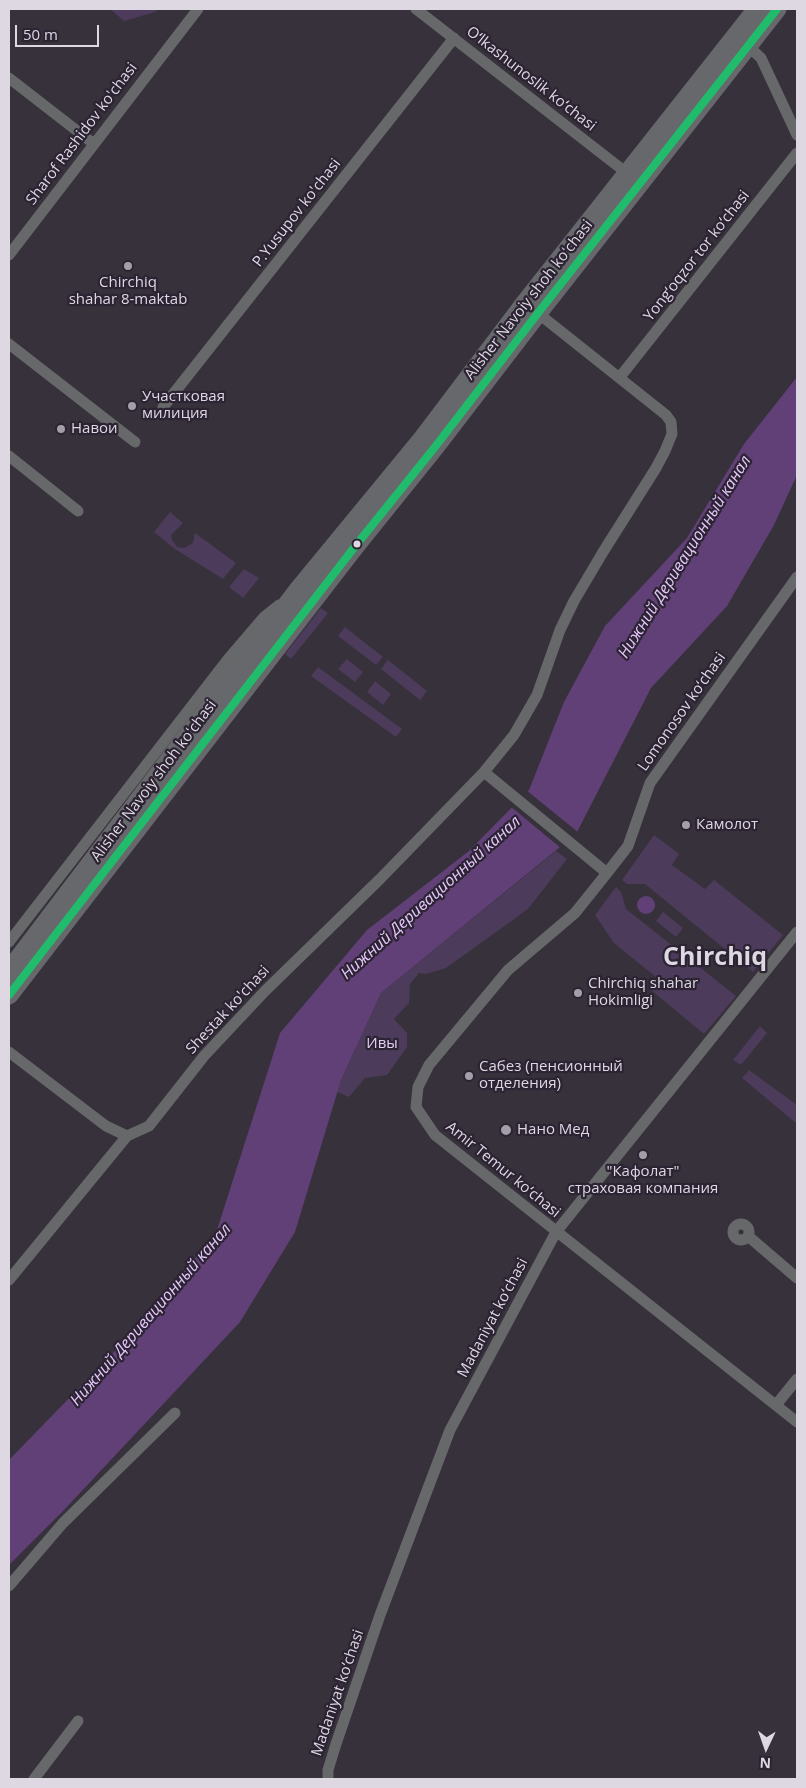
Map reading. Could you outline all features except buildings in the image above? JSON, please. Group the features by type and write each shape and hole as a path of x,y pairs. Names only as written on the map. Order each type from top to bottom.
{"main road":[{"name":"Alisher Navoiy shoh koʻchasi","path":"9,995 353,549 435,447 628,174 757,9"},
{"name":"Alisher Navoiy shoh koʻchasi","path":"9,971 298,590 777,9"}],"street":[{"name":"Sharof Rashidov ko'chasi","path":"9,255 198,9"},
{"name":"O‘lkashunoslik ko‘chasi","path":"416,9 628,174"},
{"name":"P.Yusupov ko'chasi","path":"163,407 454,38"},
{"path":"748,46 762,58 797,135"},
{"path":"9,78 94,144"},
{"name":"Yong‘oqzor tor ko‘chasi","path":"620,377 797,153"},
{"name":"Shestak ko'chasi","path":"9,1280 127,1136 149,1126 204,1056 265,991 380,879 484,772 514,735 537,695 560,630 574,601 666,451 672,434 671,422 666,415 532,308"},
{"path":"9,344 135,442"},
{"path":"9,456 78,511"},
{"name":"Lomonosov ko‘chasi","path":"607,873 628,846 650,783 797,577"},
{"name":"Alisher Navoiy shoh koʻchasi","path":"9,942 228,659 264,617 298,590"},
{"path":"484,772 607,873"},
{"name":"Amir Temur ko‘chasi","path":"607,873 574,913 508,970 429,1065 422,1077 416,1098 416,1106 435,1135 797,1422"},
{"name":"Madaniyat ko‘chasi","path":"328,1779 328,1770 336,1744 380,1615 450,1430 556,1232 797,932"},
{"path":"9,1052 106,1126 127,1136"},
{"path":"748,1236 797,1278"},
{"path":"776,1405 797,1379"},
{"path":"9,1586 63,1523 175,1413"},
{"path":"34,1779 78,1721"}],"green space":[{"path":"110,9 158,9 155,12 124,21"},
{"path":"170,512 183,523 171,535 177,547 184,548 193,543 195,533 236,563 223,579 175,549 154,532"},
{"path":"244,569 259,578 243,598 229,587"},
{"path":"321,608 328,613 291,659 285,654"},
{"path":"345,627 383,657 376,665 338,636"},
{"path":"347,659 363,672 355,682 338,669"},
{"path":"388,660 427,691 420,700 381,669"},
{"path":"318,667 402,729 396,737 311,676"},
{"path":"375,681 391,694 383,705 367,692"},
{"path":"654,835 679,854 672,865 705,889 714,880 783,935 753,972 645,884 627,884 622,880"},
{"name":"Ивы","path":"556,851 567,859 528,909 446,968 426,974 419,973 410,984 409,1003 394,1019 407,1033 407,1047 387,1075 365,1078 349,1097 337,1092 381,993"},
{"path":"616,887 621,892 626,909 736,996 704,1034 651,990 657,978 614,943 595,915"},
{"path":"663,912 683,928 676,937 656,921"},
{"path":"760,1026 767,1033 741,1065 733,1060"},
{"path":"749,1070 797,1105 797,1124 742,1078"}],"water":[{"name":"Нижний Деривационный канал","path":"797,377 797,475 774,525 727,606 651,688 576,834 381,993 341,1080 295,1232 240,1322 64,1510 9,1565 9,1460 142,1323 216,1233 280,1033 367,930 469,851 529,790 564,702 605,626 687,538 744,444"},
{"path":"646,896 652,899 655,905 652,911 646,914 640,911 637,905 640,899"}],"pier":[{"path":"526,790 579,833 578,836 562,849 510,806"}],"transit line":[{"path":"9,995 353,549 435,447 777,9"}],"place":[{"name":"Chirchiq shahar 8-maktab","path":"128,266"},
{"name":"Участковая милиция","path":"132,406"},
{"name":"Навои","path":"61,429"},
{"name":"Камолот","path":"686,825"},
{"name":"Chirchiq shahar Hokimligi","path":"578,993"},
{"name":"Сабез (пенсионный отделения)","path":"469,1076"},
{"name":"Нано Мед","path":"506,1130"},
{"name":"\"Кафолат\" страховая компания","path":"643,1155"}],"district":[{"name":"Chirchiq","path":"715,958"}]}
